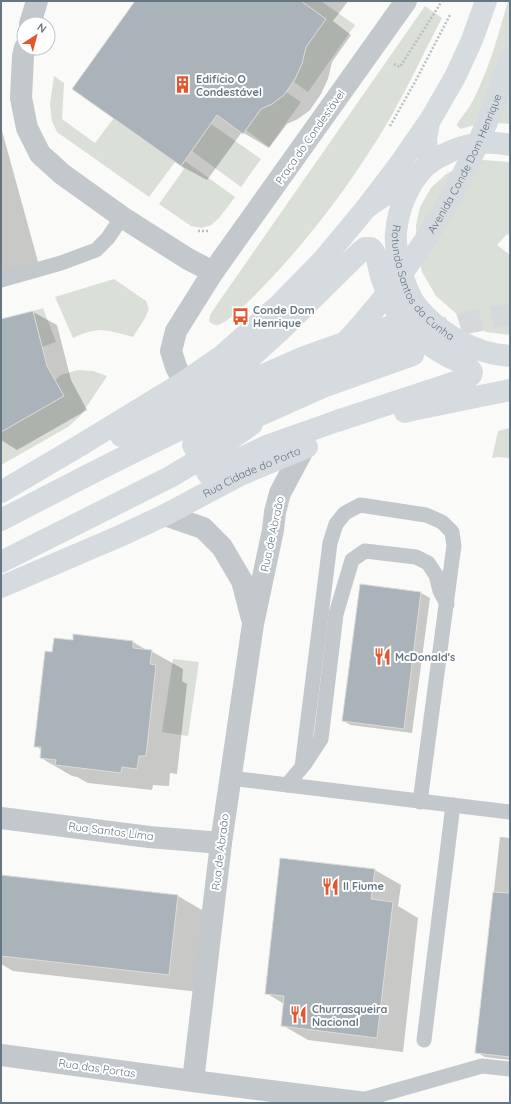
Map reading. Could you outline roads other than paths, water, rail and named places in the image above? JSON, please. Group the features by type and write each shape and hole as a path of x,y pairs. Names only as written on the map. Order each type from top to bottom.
{"main road":[{"path":"1,492 184,382 223,355 279,305 323,260 367,207 429,122 455,77 472,40 486,1"},
{"name":"Avenida Conde Dom Henrique","path":"1,562 170,477 196,462 233,438 268,412 309,378 330,358 381,300 408,264 439,216 471,158 490,114 510,58"},
{"path":"429,122 426,139 427,154 430,163"},
{"name":"Rotunda Santos da Cunha","path":"510,145 486,143 471,144 453,149 430,163 408,189 399,214 396,234 398,258 405,283 416,304 432,322 452,336 472,347 495,354 510,356"},
{"path":"367,207 382,197 398,190 408,189"},
{"path":"365,248 371,248 374,251 380,275 392,306 404,323 422,340 448,357 468,366 472,372 471,375 468,378 337,421 269,446 208,474 193,445 323,387 413,355 402,341 391,326 304,356 202,402 121,436 186,402 240,367 283,328 365,248"},
{"path":"1,520 235,404 318,370 402,341"},
{"name":"Rua Cidade do Porto","path":"1,587 120,536 164,515 240,475 304,448 412,410 506,388"}],"street":[{"path":"32,16 37,1"},
{"name":"Praça do Condestável","path":"184,382 176,367 171,351 176,331 214,272 406,1"},
{"path":"23,56 21,98 27,128 40,154 62,174 122,217 188,259 214,272"},
{"name":"Rua de Abraão","path":"193,1081 221,843 253,624 280,493 304,448"},
{"name":"Rua de Abraão","path":"164,515 203,528 222,547 242,581 253,624"},
{"name":"Rua Santos Lima","path":"1,818 221,843"},
{"name":"Rua das Portas","path":"1,1055 322,1100 360,1102"}],"lane":[{"path":"1,280 61,263 96,250 108,238 122,217"},
{"path":"302,766 330,542 336,524 345,513 360,504 426,515 442,522 452,532 454,546 420,802"},
{"path":"287,785 321,739 336,614 352,560 365,551 416,557 428,563 436,575 440,591 447,604"},
{"path":"230,778 510,812"},
{"path":"424,1040 453,805"},
{"path":"360,1102 482,1066 510,1069"}],"tunnel":[{"path":"428,334 461,324 510,314"}],"place":[{"name":"Edifício O Condestável","path":"183,85"},
{"name":"Conde Dom Henrique","path":"240,316"},
{"name":"McDonald's","path":"382,657"},
{"name":"Il Fiume","path":"330,886"},
{"name":"Churrasqueira Nacional","path":"299,1015"}]}
